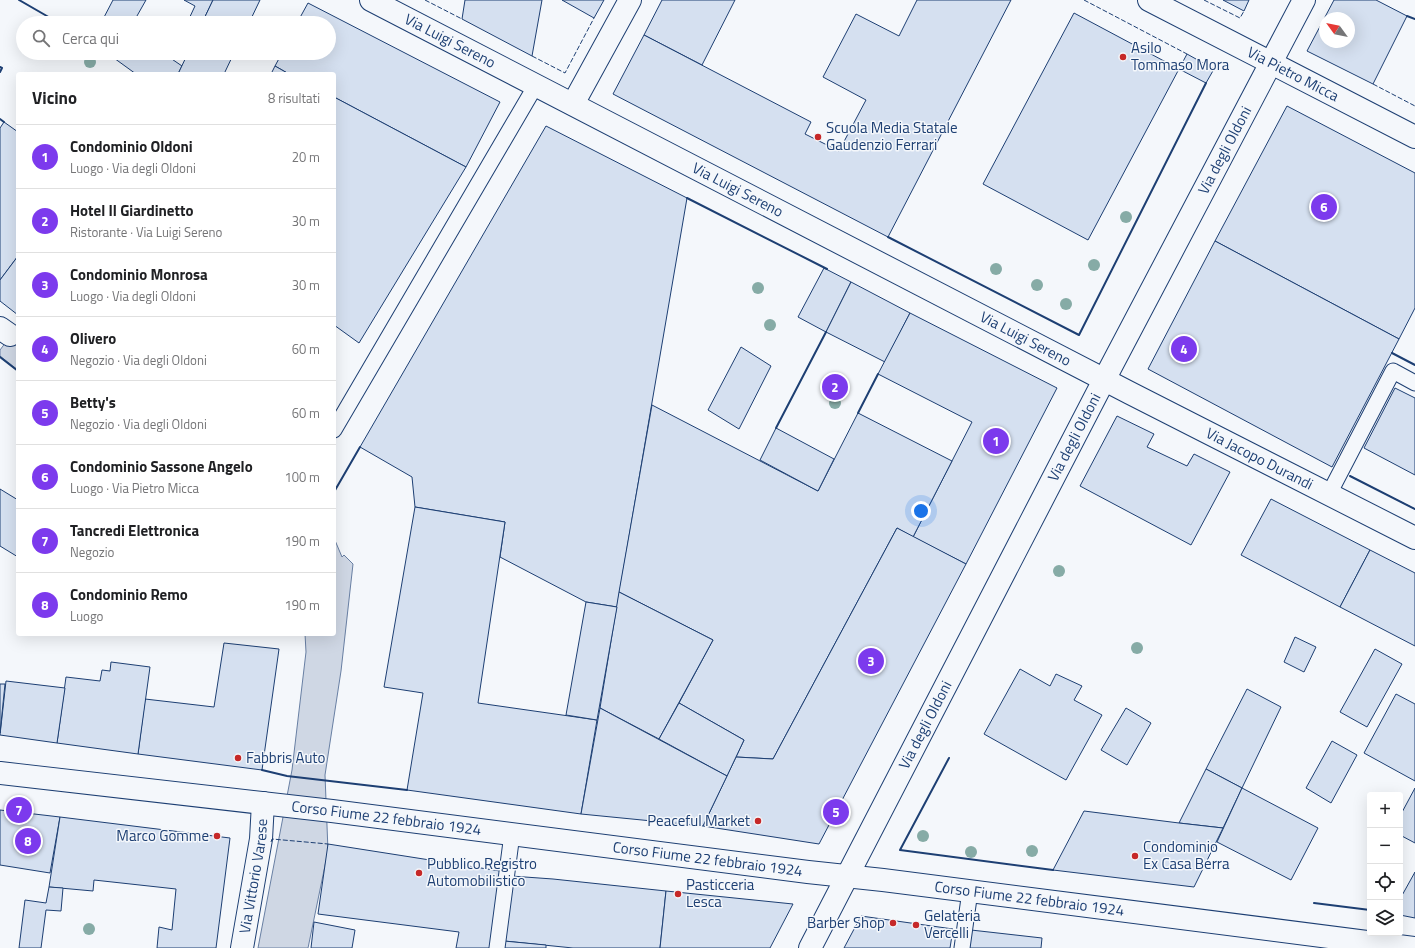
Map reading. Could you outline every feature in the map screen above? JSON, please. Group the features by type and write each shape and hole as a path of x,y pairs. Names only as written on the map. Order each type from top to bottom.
{"street":[{"name":"Via Luigi Sereno","path":"372,0 1104,380"},
{"path":"573,104 630,0"},
{"name":"Via Pietro Micca","path":"1149,0 1415,137"},
{"name":"Via degli Oldoni","path":"810,948 1104,380 1304,0"},
{"name":"Via Jacopo Durandi","path":"1104,380 1415,538"},
{"name":"Corso Fiume 22 febbraio 1924","path":"0,773 332,811 1415,948"},
{"name":"Via Vittorio Varese","path":"242,948 261,839 263,803"}],"lane":[{"path":"336,427 536,85"},
{"path":"1329,494 1393,371 1415,383"},
{"path":"496,948 512,834"},
{"path":"962,948 970,892"}],"shaded area":[{"path":"16,329 16,368 0,356 0,350"},
{"path":"336,543 342,557 344,555 353,564 341,671 325,775 328,851 308,948 258,948 292,770 306,652 305,636 336,636"}],"building":[{"path":"113,0 146,0 137,16 105,16"},
{"path":"184,0 213,0 205,16 190,16 195,6"},
{"path":"213,0 260,0 252,16 205,16"},
{"path":"465,0 542,0 532,56 462,19"},
{"path":"562,0 604,0 594,18"},
{"path":"662,0 735,0 702,65 644,35"},
{"name":"Scuola Media Statale Gaudenzio Ferrari","path":"917,0 1011,0 888,237 613,94 644,35 811,122 805,134 839,151 866,100 823,77 856,14 899,36"},
{"path":"1223,0 1249,0 1244,11"},
{"path":"1334,0 1376,0 1407,16 1373,84 1307,51 1319,28 1319,48 1355,48 1355,12 1328,12"},
{"path":"308,3 333,16 301,16"},
{"path":"1074,13 1179,69 1088,240 983,184"},
{"path":"336,17 500,102 466,167 336,98 336,72 286,72 275,66 278,60 336,60"},
{"path":"1187,54 1214,69 1206,83 1179,69"},
{"path":"117,60 173,60 182,66 179,72 133,72"},
{"path":"185,60 231,60 225,72 179,72"},
{"path":"275,66 286,72 272,72"},
{"path":"336,98 466,167 359,343 336,326"},
{"path":"1287,106 1415,173 1415,308 1399,339 1215,241"},
{"path":"4,122 16,131 16,259 0,280 0,128"},
{"path":"546,126 687,198 617,607 586,602 500,557 505,522 415,507 412,477 360,447"},
{"path":"1215,241 1399,339 1332,467 1148,369"},
{"path":"16,259 16,313 0,301 0,280"},
{"path":"824,268 851,282 826,332 798,317"},
{"path":"851,282 910,313 885,362 826,332"},
{"path":"910,313 1057,388 966,564 913,537 972,422 878,374"},
{"path":"741,347 771,366 739,429 708,410"},
{"path":"1395,388 1415,398 1415,475 1364,448"},
{"path":"652,405 818,491 858,413 952,461 913,537 897,528 773,759 736,757 744,740 679,703 713,640 619,592"},
{"path":"1117,416 1154,434 1147,447 1187,466 1194,454 1230,472 1191,545 1080,486"},
{"path":"776,428 834,459 818,491 760,460"},
{"path":"0,489 16,499 16,556 0,546"},
{"path":"1271,499 1370,550 1340,607 1241,555"},
{"path":"415,507 505,522 478,703 597,720 581,814 407,790 423,693 384,687"},
{"path":"897,528 966,564 819,844 703,826 736,757 773,759"},
{"path":"1370,550 1415,573 1415,646 1340,607"},
{"path":"619,592 713,640 659,739 600,708"},
{"path":"586,602 617,607 597,720 566,715"},
{"path":"1295,637 1316,647 1304,672 1284,662"},
{"path":"224,643 279,649 262,770 138,754 145,699 214,707"},
{"path":"1375,649 1402,664 1367,727 1340,712"},
{"path":"111,662 150,667 138,754 57,743 66,677 100,681 102,670 110,671"},
{"path":"1020,669 1050,686 1056,674 1082,686 1074,700 1102,715 1066,780 984,734"},
{"path":"6,681 65,688 57,743 0,735"},
{"path":"0,684 5,684 0,733"},
{"path":"1247,689 1281,707 1242,788 1206,769"},
{"path":"1396,694 1415,704 1415,781 1364,753"},
{"path":"679,703 744,740 727,776 659,739"},
{"path":"600,708 727,776 703,826 581,814"},
{"path":"1126,708 1151,723 1127,765 1101,750"},
{"path":"1332,741 1357,755 1331,803 1306,788"},
{"path":"1206,769 1242,788 1223,828 1179,823"},
{"path":"1242,788 1318,828 1291,880 1217,842"},
{"path":"1415,788 1415,843 1403,837 1403,810"},
{"path":"0,810 60,817 50,873 0,865"},
{"name":"Condominio Ex Casa Berra","path":"1084,811 1223,828 1194,887 1053,870"},
{"path":"60,817 230,838 216,948 157,948 159,927 172,930 176,889 94,880 93,891 49,887"},
{"path":"328,844 500,871 490,948 456,948 459,932 318,914"},
{"path":"1415,872 1415,918 1403,916 1403,894"},
{"path":"511,876 666,891 660,948 573,948 504,941"},
{"path":"49,887 63,888 61,911 46,910 41,948 19,948 25,900 46,903"},
{"path":"666,891 793,904 770,948 660,948"},
{"path":"861,916 953,929 950,948 844,948"},
{"path":"314,922 355,930 352,948 311,948"},
{"path":"971,930 1042,938 1041,948 969,948"},
{"path":"504,941 546,945 546,948 503,948"}],"fence":[{"path":"425,0 462,19"},
{"path":"1084,0 1187,54"},
{"path":"1204,0 1240,18 1244,11"},
{"path":"532,56 565,73 594,18"},
{"path":"1373,84 1415,106"},
{"path":"1350,476 1415,509"},
{"path":"271,842 272,839 328,844"}],"wall":[{"path":"19,0 47,16"},
{"path":"1407,16 1415,19"},
{"path":"0,67 2,68 0,72"},
{"path":"888,237 1079,335 1206,83"},
{"path":"0,119 4,122"},
{"path":"687,198 827,269"},
{"path":"776,428 826,332"},
{"path":"1392,353 1415,365"},
{"path":"0,357 16,369"},
{"path":"858,413 878,374"},
{"path":"336,489 360,447"},
{"path":"1350,476 1415,509"},
{"path":"949,758 900,850 1053,870"},
{"path":"262,770 287,776 407,790"},
{"path":"1314,903 1367,910"}],"place":[{"name":"Asilo Tommaso Mora","path":"1123,57"},
{"name":"Scuola Media Statale Gaudenzio Ferrari","path":"818,137"},
{"name":"Condominio Sassone Angelo","path":"1324,207"},
{"name":"Olivero","path":"1184,349"},
{"name":"Hotel Il Giardinetto","path":"835,387"},
{"name":"Condominio Oldoni","path":"996,441"},
{"name":"Condominio Monrosa","path":"871,661"},
{"name":"Fabbris Auto","path":"238,758"},
{"name":"Tancredi Elettronica","path":"19,810"},
{"name":"Betty's","path":"836,812"},
{"name":"Peaceful Market","path":"758,821"},
{"name":"Marco Gomme","path":"217,836"},
{"name":"Condominio Remo","path":"28,841"},
{"name":"Condominio Ex Casa Berra","path":"1135,856"},
{"name":"Pubblico Registro Automobilistico","path":"419,873"},
{"name":"Pasticceria Lesca","path":"678,894"},
{"name":"Barber Shop","path":"893,923"},
{"name":"Gelateria Vercelli","path":"916,925"}]}
